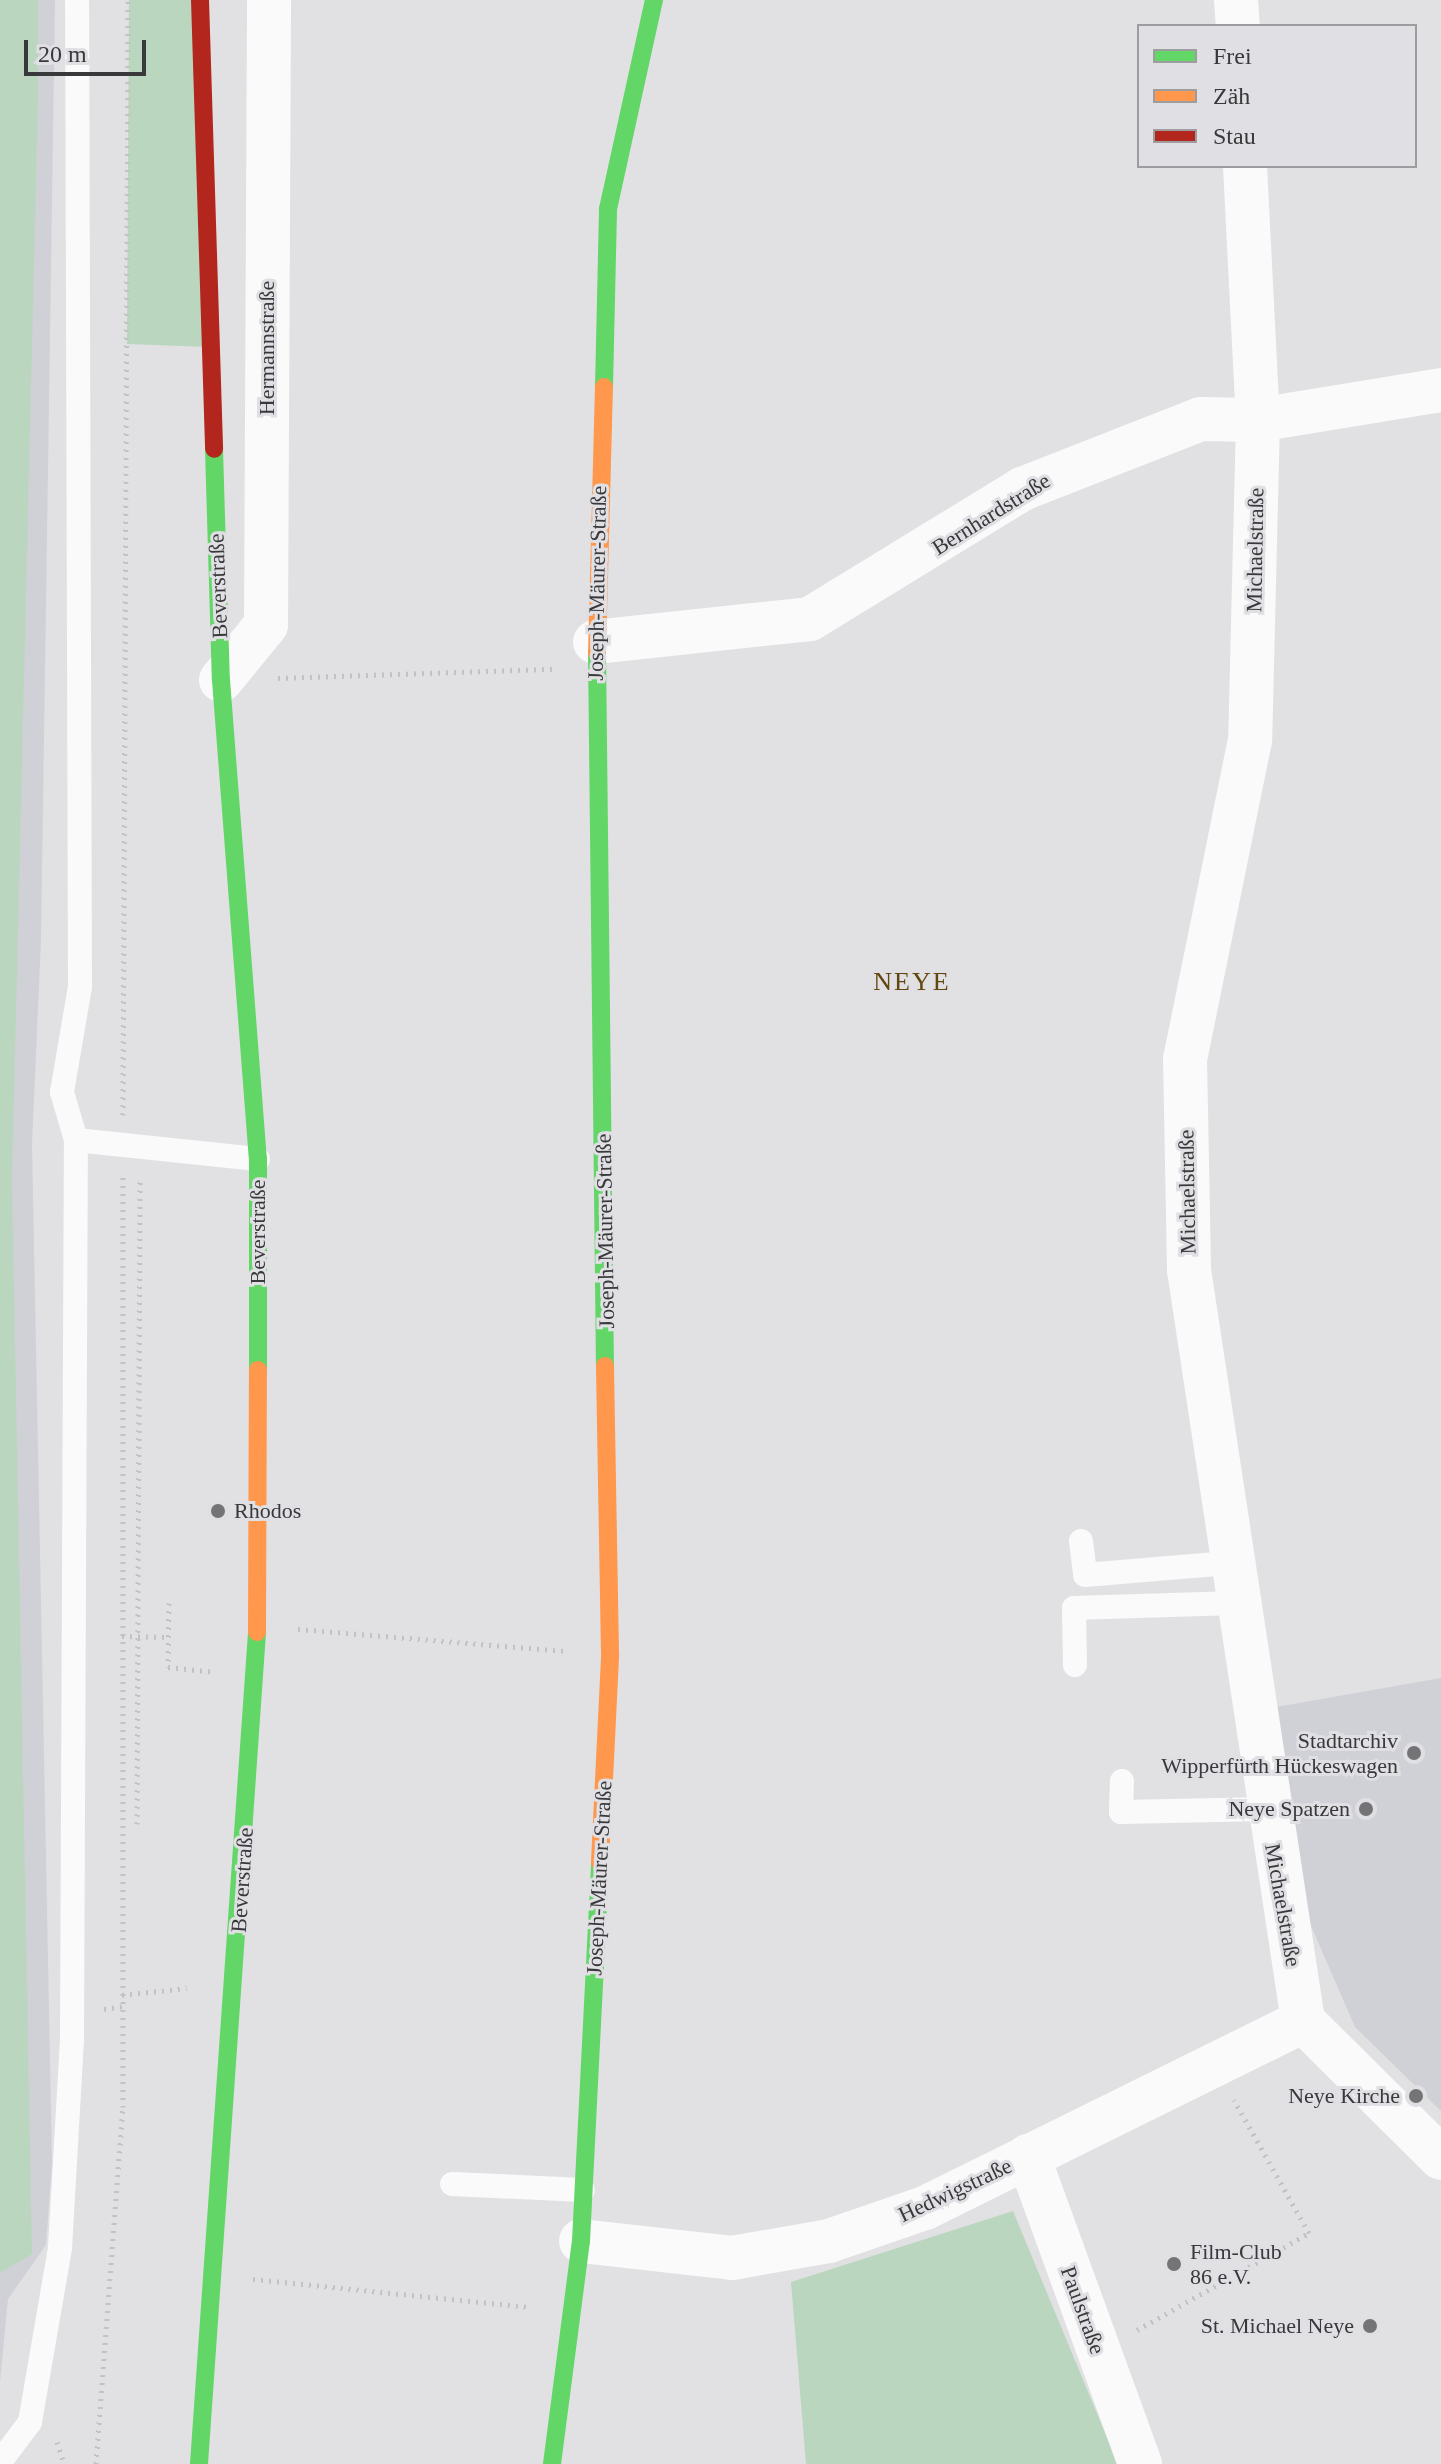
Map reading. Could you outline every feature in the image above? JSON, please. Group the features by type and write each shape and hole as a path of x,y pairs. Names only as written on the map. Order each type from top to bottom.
{"street":[{"name":"Beverstraße","path":"199,2464 257,1626 258,1159 221,680 200,0"},
{"name":"Hermannstraße","path":"221,680 266,625 269,0"},
{"name":"Joseph-Mäurer-Straße","path":"552,2464 581,2241 610,1654 595,655 608,209 654,0"},
{"path":"1236,0 1238,24"},
{"name":"Michaelstraße","path":"1245,168 1258,420 1250,740 1185,1059 1189,1270 1266,1809 1303,2021"},
{"name":"Bernhardstraße","path":"595,655 810,619 1022,489 1109,449 1201,419 1258,420 1441,390"},
{"path":"1303,2021 1441,2158"},
{"name":"Hedwigstraße","path":"581,2241 732,2258 829,2241 925,2208 1303,2021"},
{"name":"Paulstraße","path":"1028,2156 1140,2464"}],"lane":[{"path":"0,2462 30,2422 60,2248 69,2099 76,1140 62,1092 80,987 77,0"},
{"path":"76,1140 258,1159"},
{"path":"1081,1541 1085,1575 1232,1583"},
{"path":"1075,1665 1074,1608 1232,1583"},
{"path":"1122,1781 1121,1812 1266,1809"},
{"path":"452,2184 583,2190"}],"path":[{"path":"96,2464 123,2107 128,0"},
{"path":"221,680 595,655"},
{"path":"137,1824 140,1175 177,1171 191,1152"},
{"path":"168,1667 169,1603"},
{"path":"257,1626 610,1654"},
{"path":"122,1636 167,1637"},
{"path":"122,1995 187,1988"},
{"path":"1098,2351 1309,2233 1214,2065"},
{"path":"212,2275 571,2311"}],"shaded area":[{"path":"0,0 55,0 41,940 32,1144 52,2163 46,2245 8,2299 0,2382"},
{"name":"Neye Spatzen","path":"1441,1678 1441,2111 1355,2027 1305,1912 1276,1707"}],"green space":[{"path":"0,0 38,0 38,96 12,1180 32,2254 0,2273"},
{"path":"129,0 200,0 208,347 127,344"},
{"path":"1013,2211 1118,2464 806,2464 791,2282"}],"traffic: fast":[{"path":"604,387 608,209 654,0"},
{"path":"214,449 221,680 258,1159 258,1370"},
{"path":"597,653 605,1366"},
{"path":"199,2464 257,1632"},
{"path":"552,2464 581,2241 600,1862"}],"traffic: slow":[{"path":"597,653 604,387"},
{"path":"600,1862 610,1654 605,1366"},
{"path":"257,1632 258,1370"}],"traffic: jam":[{"path":"200,0 214,449"}],"place":[{"name":"Rhodos","path":"218,1511"},
{"name":"Stadtarchiv Wipperfürth Hückeswagen","path":"1414,1753"},
{"name":"Neye Spatzen","path":"1366,1809"},
{"name":"Neye Kirche","path":"1416,2096"},
{"name":"Film-Club 86 e.V.","path":"1174,2264"},
{"name":"St. Michael Neye","path":"1370,2326"}],"district":[{"name":"NEYE","path":"912,982"}]}
